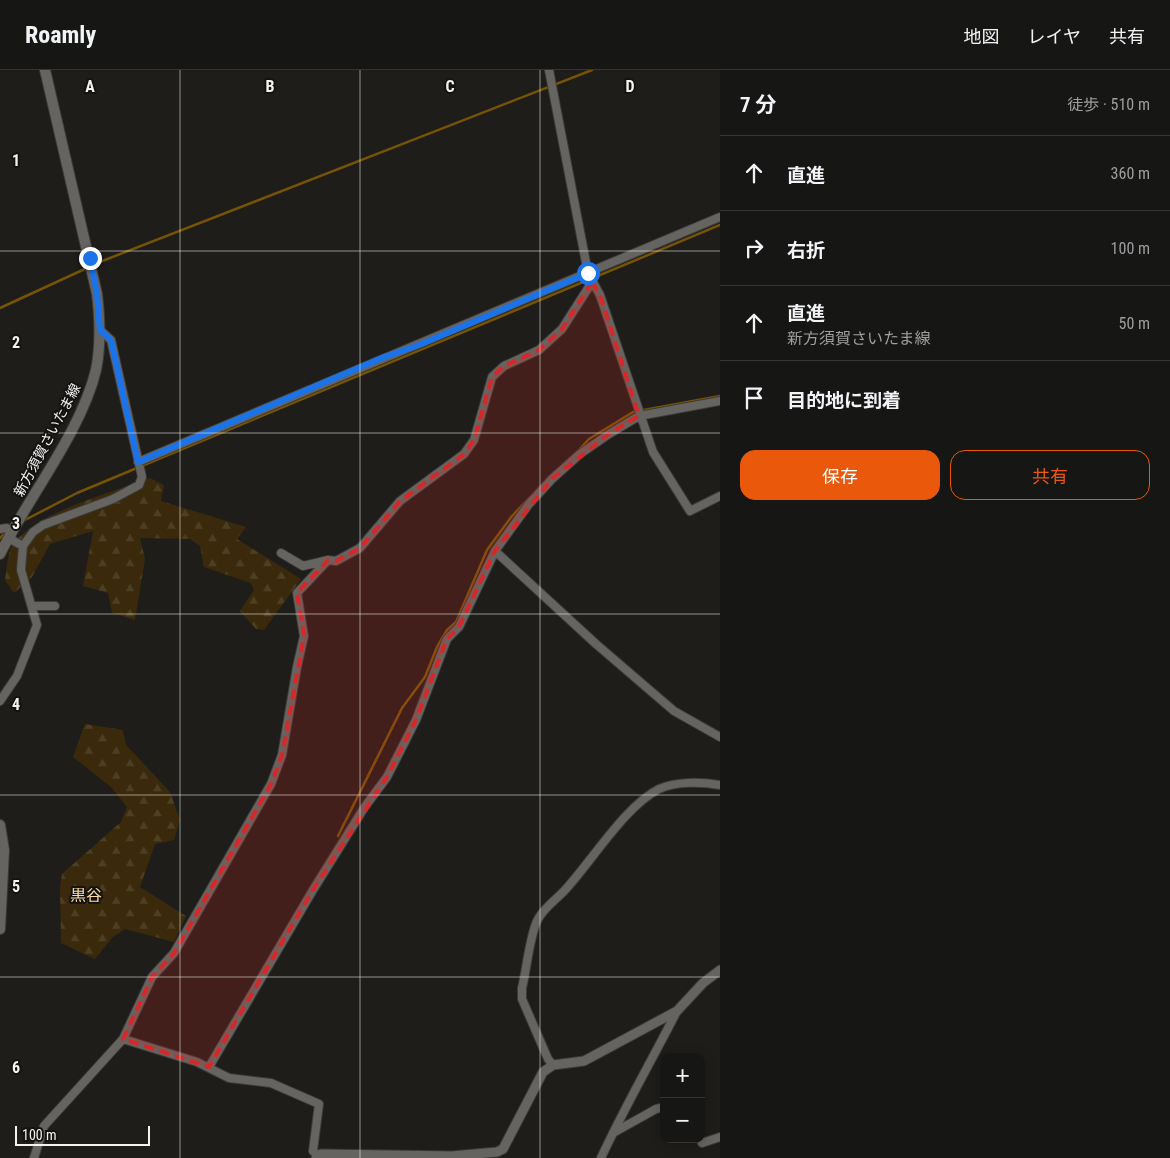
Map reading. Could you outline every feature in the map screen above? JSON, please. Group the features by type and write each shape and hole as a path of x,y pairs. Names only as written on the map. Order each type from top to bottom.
{"main road":[{"name":"新方須賀さいたま線","path":"0,554 50,469 85,402 96,369 100,330 97,294 90,258 45,70"},
{"path":"0,825 4,850 4,872 0,929"}],"street":[{"path":"549,70 588,273 600,295 639,416 653,452 690,510 720,496"},
{"path":"138,462 720,217"},
{"path":"281,553 303,566 328,560 336,561 360,548 400,501 464,454 474,440 492,377 504,366 539,350 562,329 592,282"},
{"path":"0,702 18,676 33,641 37,625 21,570 23,546 33,532 43,525 132,490 139,485 142,476 111,340 100,330"},
{"path":"209,1067 313,890 364,808 387,776 416,720 446,639 459,627 495,551 529,504 552,479 602,439 639,416 720,401"},
{"path":"0,529 7,528 11,533 12,540 23,546"},
{"path":"495,551 596,644 674,711 720,737"},
{"path":"34,1158 44,1126 123,1039 152,978 174,953 271,784 285,745 287,720 304,636 297,593 328,560"},
{"path":"33,606 55,606"},
{"path":"553,1065 548,1059 522,999 522,988 536,922 542,911 565,890 615,829 639,805 660,789 685,784 720,784"},
{"path":"601,1158 611,1134 677,1011 703,983 720,970"},
{"path":"123,1039 209,1067 229,1078 271,1083 320,1104 313,1151 317,1157 452,1156 497,1152 503,1149 543,1072 553,1065 584,1061 677,1011"},
{"path":"611,1134 660,1109"},
{"path":"705,1142 720,1137"}],"highlighted area":[{"path":"592,282 600,295 639,416 609,434 552,479 495,551 459,627 447,639 416,720 387,777 313,890 209,1067 123,1039 152,977 174,953 271,784 282,755 304,636 297,593 328,560 336,561 360,548 400,501 464,454 474,440 492,377 504,366 539,350 562,329"}],"green space":[{"path":"150,478 164,485 161,501 246,527 237,539 301,579 264,630 256,629 240,611 254,590 251,583 204,567 200,546 190,539 140,538 145,559 135,620 112,613 108,593 83,586 93,531 50,544 32,577 14,593 5,580 7,562 12,546 22,534 37,523 75,505"},
{"path":"85,724 123,730 126,745 170,792 180,820 174,840 155,844 140,887 186,916 174,942 125,929 113,937 95,959 61,943 60,888 62,874 121,822 127,807 111,787 73,757"}],"waterway":[{"path":"92,265 592,70"},
{"path":"23,521 77,493 720,225"},
{"path":"0,308 87,268"},
{"path":"578,451 589,439 633,412 720,396"},
{"path":"338,836 402,708 425,677 437,647 447,630 456,622 487,550 512,516 534,493"},
{"path":"0,538 8,530"}],"district":[{"name":"黒谷","path":"86,895"}],"route":[{"path":"90,258 100,313 100,330 111,340 138,462 384,357 419,345 588,273"}]}
